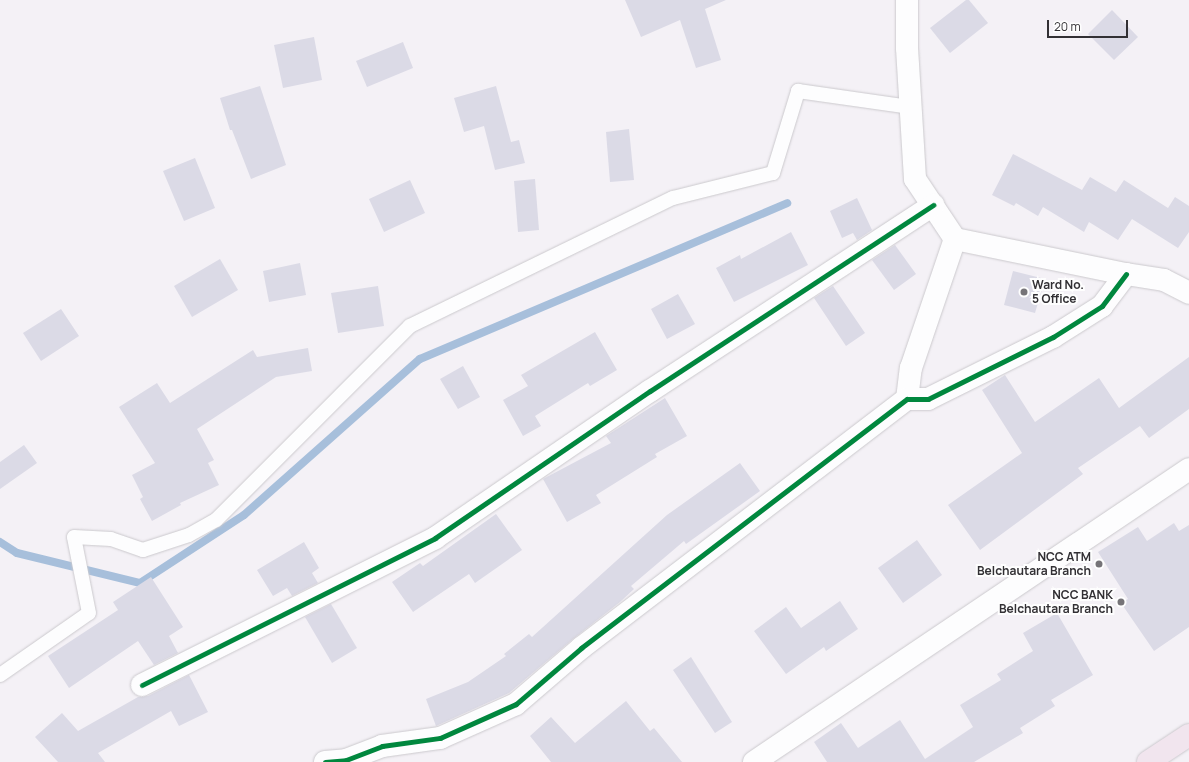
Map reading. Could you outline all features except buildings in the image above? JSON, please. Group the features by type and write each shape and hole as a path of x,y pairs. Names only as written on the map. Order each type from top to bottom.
{"highway":[{"path":"1148,762 1189,735"}],"street":[{"path":"907,0 915,179 955,239 1126,274 1164,280 1189,293"},
{"path":"142,685 435,538 650,391 933,205"},
{"path":"907,398 911,368 955,239"},
{"path":"325,762 346,760 382,746 440,738 516,704 581,648 907,398 928,399 1053,337 1102,306 1126,274"},
{"path":"754,762 1189,469"}],"lane":[{"path":"0,675 89,613 74,537 111,539 143,550 189,535 216,520 410,326 673,198 773,173 798,91 911,107"}],"waterway":[{"path":"0,542 17,553 140,583 244,515 420,359 787,203"}],"cycle path":[{"path":"142,685 435,538 650,391 933,205"},
{"path":"325,762 346,760 382,746 440,738 516,704 581,648 907,399 928,399 1053,337 1102,306 1126,274"}],"place":[{"name":"Ward No. 5 Office","path":"1024,292"},
{"name":"NCC ATM Belchautara Branch","path":"1099,564"},
{"name":"NCC BANK Belchautara Branch","path":"1121,602"}]}
